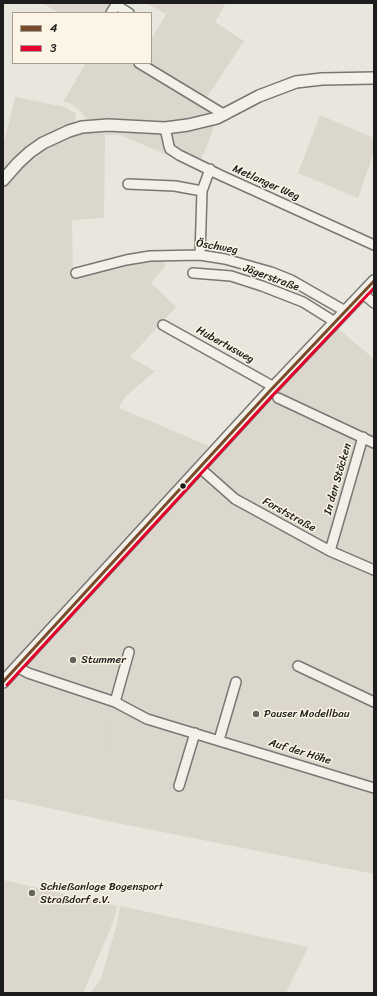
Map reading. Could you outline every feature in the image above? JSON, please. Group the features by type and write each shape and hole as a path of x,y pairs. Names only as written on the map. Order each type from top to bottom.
{"main road":[{"path":"3,180 18,162 43,143 69,131 82,127 108,125 165,128 208,121 225,115 259,96 296,82 322,79 374,78"},
{"path":"3,682 274,387 374,281"}],"street":[{"path":"112,12 116,5 127,12"},
{"path":"141,64 225,115"},
{"name":"Metlanger Weg","path":"165,128 166,138 170,150 220,175 374,245"},
{"path":"200,255 202,191 210,169"},
{"path":"128,184 175,186 202,191"},
{"name":"Öschweg","path":"76,273 113,263 150,256 200,255 225,259 271,272 291,280 345,311"},
{"name":"Jägerstraße","path":"193,273 232,276 262,286 303,302 335,322"},
{"path":"362,293 374,303"},
{"name":"Hubertusweg","path":"163,325 274,387"},
{"path":"278,398 374,443"},
{"name":"In den Stöcken","path":"330,551 363,438"},
{"name":"Forststraße","path":"200,468 235,498 330,551 366,568 374,570"},
{"path":"115,702 129,652"},
{"path":"298,666 374,702"},
{"name":"Auf der Höhe","path":"17,667 28,673 115,702 147,718 374,788"},
{"path":"219,740 236,682"},
{"path":"179,786 194,733"}],"shaded area":[{"path":"42,3 114,3 109,12 57,12"},
{"path":"146,3 226,3 215,22 244,41 205,100 146,64 152,64 152,38 166,14"},
{"path":"85,64 140,64 215,112 205,116 168,123 118,120 92,121 85,117 77,108 69,103 63,102"},
{"path":"15,97 65,107 76,114 75,124 3,172 3,147"},
{"path":"320,115 374,138 374,152 358,198 298,173"},
{"path":"215,125 198,168 120,135 105,135 104,218 72,220 73,277 143,261 164,260 165,266 151,283 176,307 130,357 155,371 125,397 119,408 209,446 148,517 3,672 3,186 24,161 52,141 83,132 105,129 182,131"},
{"path":"335,326 374,359 374,874 117,823 107,708 16,677"},
{"path":"16,677 108,708 117,823 3,798 3,691"},
{"path":"3,880 117,906 114,920 83,993 3,993"},
{"path":"120,906 308,947 286,993 91,993 101,978 117,924"}],"transit line":[{"name":"4","path":"3,682 268,393 374,281"},
{"name":"3","path":"7,685 272,396 374,288"}],"place":[{"name":"Stummer","path":"73,660"},
{"name":"Pauser Modellbau","path":"256,714"},
{"name":"Schießanlage Bogensport Straßdorf e.V.","path":"32,893"}]}
